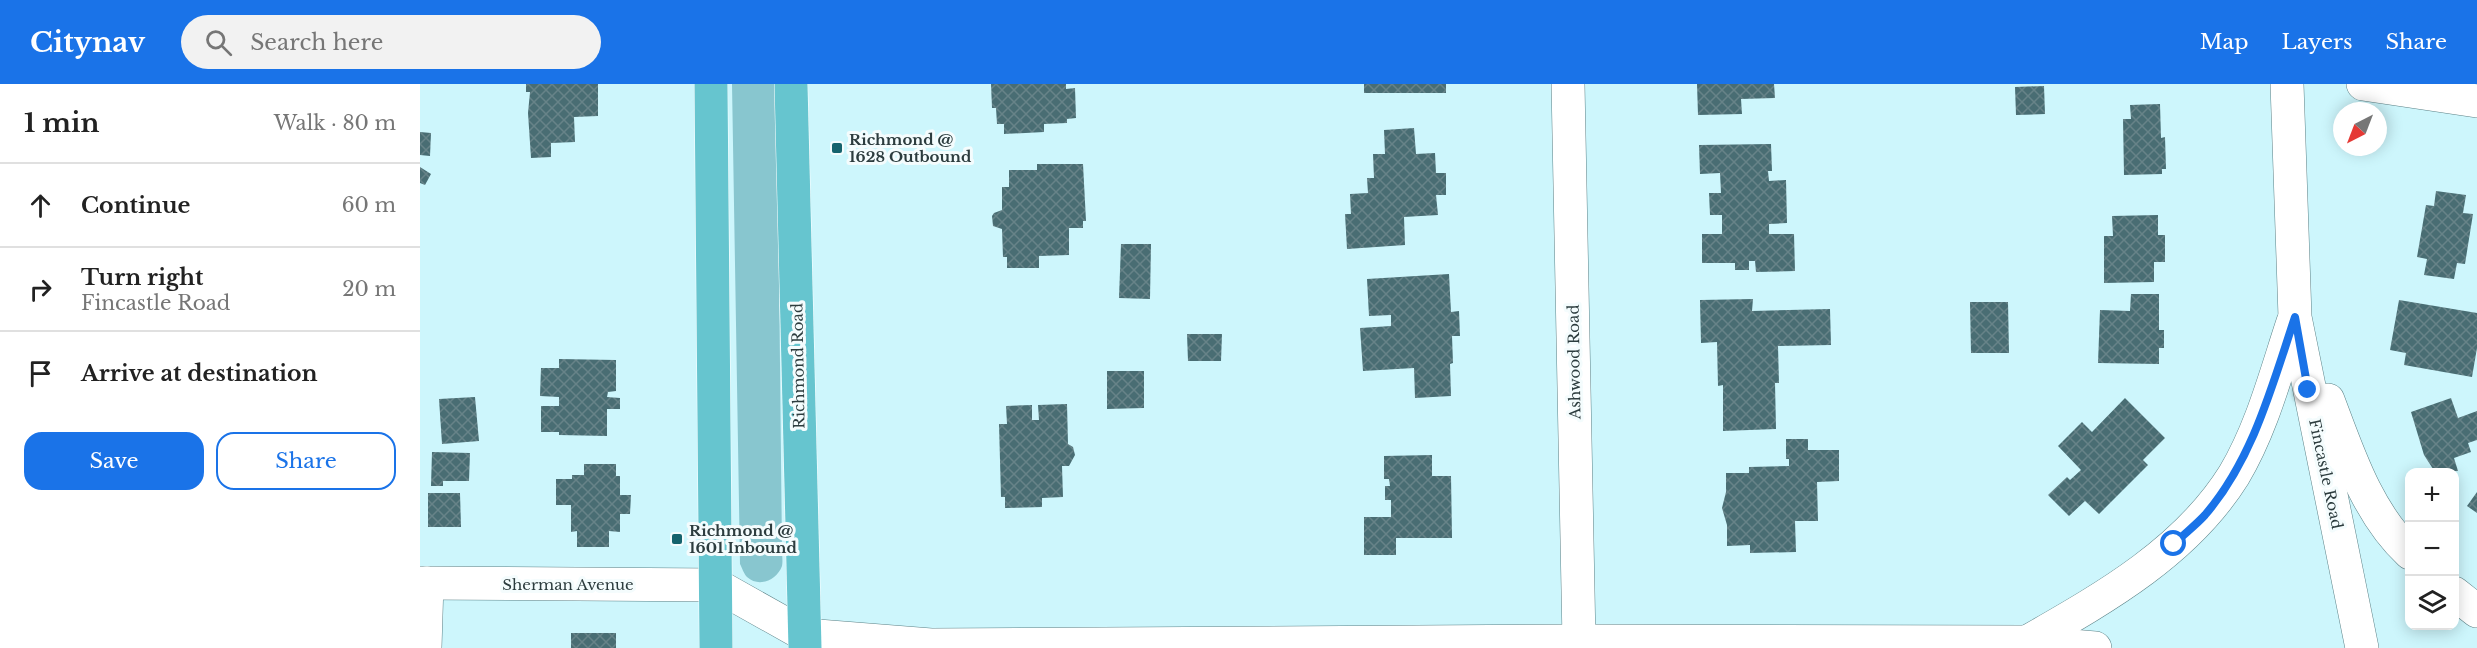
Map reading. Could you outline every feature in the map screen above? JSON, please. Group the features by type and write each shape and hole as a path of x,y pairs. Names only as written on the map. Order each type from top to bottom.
{"main road":[{"path":"711,84 716,648"},
{"name":"Richmond Road","path":"791,84 805,641"}],"street":[{"name":"Ashwood Road","path":"1568,84 1579,641"},
{"name":"Fincastle Road","path":"2287,84 2295,317 2362,648"},
{"path":"2363,84 2477,101"},
{"path":"2037,645 2082,611 2142,572 2205,515 2234,474 2255,432 2295,317"},
{"path":"2295,317 2369,500 2405,549"},
{"name":"Sherman Avenue","path":"423,583 716,585"},
{"path":"423,583 425,648"},
{"path":"716,585 805,641 931,645 1579,641 2037,645 2095,648"},
{"path":"2459,597 2477,611"}],"shaded area":[{"path":"732,84 777,84 782,566 772,579 762,582 747,577 740,564"}],"building":[{"path":"526,84 598,84 598,116 574,117 575,142 551,143 551,157 531,158 528,113 530,92 526,92"},
{"path":"991,84 1066,84 1066,89 1075,88 1076,118 1067,119 1067,123 1044,124 1044,132 1004,134 1004,124 997,124 996,108 992,108"},
{"path":"1364,84 1446,84 1446,93 1364,93"},
{"path":"1697,84 1774,84 1775,98 1741,99 1742,114 1698,115"},
{"path":"2044,86 2045,114 2016,115 2015,87"},
{"path":"2160,104 2161,138 2165,137 2166,169 2162,169 2162,174 2124,175 2123,119 2131,119 2130,105"},
{"path":"1414,128 1416,154 1435,153 1436,173 1446,173 1446,195 1436,195 1438,215 1404,217 1405,245 1347,249 1345,214 1351,214 1350,194 1368,193 1367,178 1374,178 1373,154 1385,154 1384,130"},
{"path":"420,132 431,133 430,156 420,155"},
{"path":"1771,144 1772,171 1768,171 1769,181 1786,180 1787,223 1769,224 1769,234 1794,234 1795,271 1756,272 1755,261 1749,261 1749,270 1735,270 1735,263 1702,263 1702,234 1722,234 1722,215 1710,215 1709,193 1721,193 1720,173 1700,174 1699,145"},
{"path":"1037,164 1083,164 1086,221 1083,221 1083,228 1069,228 1069,255 1039,256 1039,268 1007,268 1007,257 1003,257 1002,229 993,226 992,216 1002,210 1002,187 1009,187 1009,170 1037,170"},
{"path":"420,167 431,174 425,185 420,183"},
{"path":"2436,191 2466,195 2463,213 2473,214 2465,264 2457,263 2454,279 2424,275 2427,259 2417,257 2426,205 2434,206"},
{"path":"2158,215 2158,235 2165,235 2165,262 2154,262 2154,282 2104,283 2104,236 2113,236 2112,216"},
{"path":"1121,244 1151,244 1150,299 1119,298"},
{"path":"1449,274 1451,312 1459,311 1460,336 1452,336 1451,396 1415,398 1414,368 1363,371 1360,328 1391,326 1391,315 1369,316 1367,279"},
{"path":"2131,294 2159,294 2159,330 2164,330 2164,348 2159,348 2159,364 2098,363 2100,310 2130,311"},
{"path":"1753,299 1752,311 1830,309 1831,345 1778,346 1779,383 1775,383 1776,429 1723,431 1723,385 1718,386 1717,342 1701,343 1700,300"},
{"path":"2399,300 2477,313 2477,348 2472,377 2404,365 2406,353 2390,350"},
{"path":"1970,302 2008,302 2009,353 1971,353"},
{"path":"1187,334 1222,334 1221,361 1188,361"},
{"path":"559,359 616,360 616,391 608,392 607,397 620,398 620,409 607,409 607,436 559,435 559,432 541,432 541,406 559,406 559,397 540,396 541,368 559,368"},
{"path":"1107,371 1144,371 1144,408 1107,409"},
{"path":"475,397 479,441 442,444 439,399"},
{"path":"2125,398 2165,438 2143,460 2148,465 2099,514 2085,501 2069,516 2048,495 2067,477 2070,480 2081,470 2058,446 2082,422 2092,432"},
{"path":"2451,398 2458,418 2477,411 2477,440 2468,443 2471,452 2454,458 2457,468 2432,468 2424,455 2411,412"},
{"path":"1067,404 1068,444 1073,447 1075,455 1069,466 1062,466 1063,497 1042,498 1042,507 1005,508 1005,497 1001,497 999,424 1007,424 1006,406 1032,405 1032,420 1039,420 1038,405"},
{"path":"1786,439 1808,439 1808,450 1839,450 1839,481 1817,482 1818,521 1795,521 1796,552 1750,553 1750,545 1727,546 1727,525 1722,508 1726,492 1726,473 1749,473 1749,467 1789,466 1789,459 1786,459"},
{"path":"432,452 470,453 469,481 443,481 443,486 431,486"},
{"path":"1432,455 1432,476 1451,476 1452,538 1396,538 1396,555 1364,555 1364,517 1391,517 1391,500 1385,500 1385,486 1390,486 1389,479 1384,479 1384,456"},
{"path":"584,464 616,464 616,476 620,476 620,495 631,495 630,514 620,514 620,532 609,531 609,547 577,547 577,531 571,532 571,505 556,505 556,479 572,479 572,475 584,475"},
{"path":"2477,492 2477,513 2467,506"},
{"path":"428,493 460,493 461,527 428,527"},
{"path":"571,633 616,633 616,648 571,648"}],"place":[{"name":"Richmond @ 1628 Outbound","path":"837,148"},
{"name":"Richmond @ 1601 Inbound","path":"677,539"}],"route":[{"path":"2174,544 2205,515 2234,474 2255,432 2295,317 2308,390"}]}
